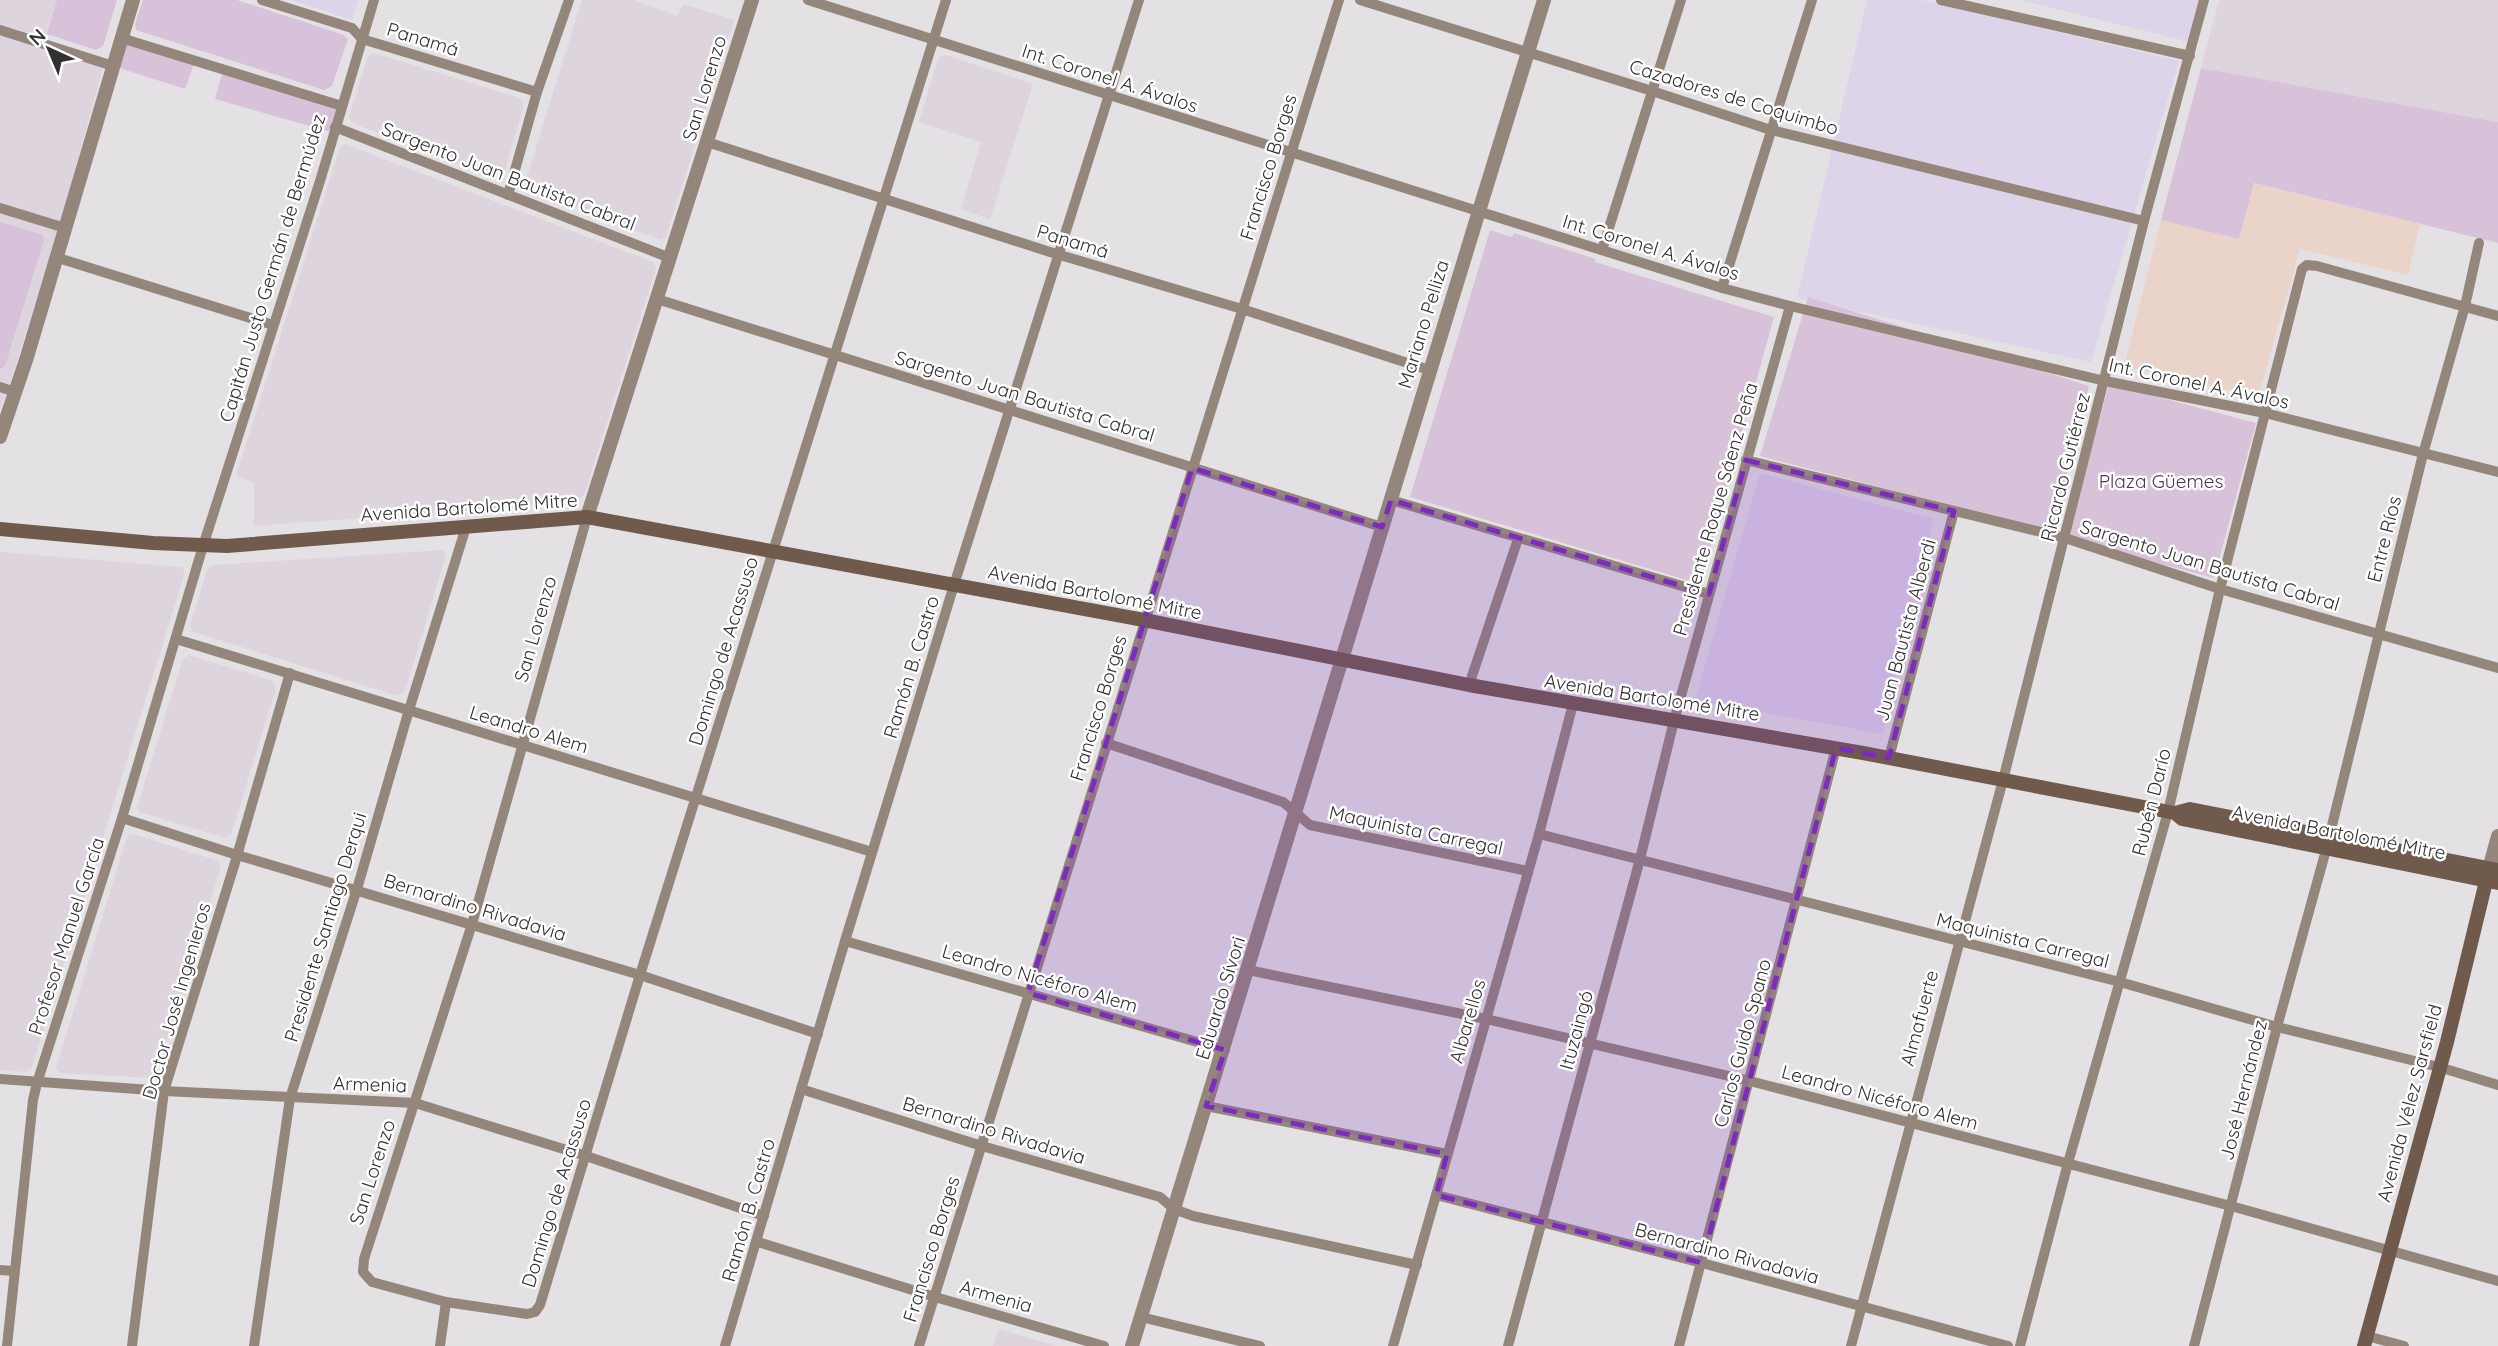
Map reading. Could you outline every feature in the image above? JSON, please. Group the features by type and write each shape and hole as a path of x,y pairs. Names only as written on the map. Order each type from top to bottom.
{"main road":[{"name":"Avenida Bartolomé Mitre","path":"0,529 203,546 587,517 1144,621 1573,705 1836,748 2171,812 2190,809 2328,844 2493,876"},
{"name":"Avenida Vélez Sarsfield","path":"2366,1341 2493,876"}],"street":[{"path":"0,437 133,0"},
{"name":"Panamá","path":"262,0 352,28 362,39 537,92"},
{"name":"Capitán Justo Germán de Bermúdez","path":"203,546 374,0"},
{"path":"508,195 537,92 569,0"},
{"name":"San Lorenzo","path":"446,1302 372,1282 363,1272 364,1259 472,924 587,517 752,0"},
{"name":"Int. Coronel A. Ávalos","path":"808,0 1722,288 2105,381 2265,412 2498,472"},
{"name":"Domingo de Acassuso","path":"446,1302 527,1314 535,1312 540,1305 695,798 946,0"},
{"name":"Ramón B. Castro","path":"725,1346 954,585 1139,0"},
{"name":"Francisco Borges","path":"919,1346 1339,0"},
{"name":"Cazadores de Coquimbo","path":"1360,0 1652,90 1771,130 2144,222"},
{"name":"Mariano Pelliza","path":"1344,661 1429,370 1544,0"},
{"path":"1602,250 1681,0"},
{"path":"1722,288 1812,0"},
{"path":"1941,0 2190,56"},
{"name":"Ricardo Gutiérrez","path":"2003,780 2144,222 2204,0"},
{"path":"0,30 113,66"},
{"path":"121,38 342,106"},
{"name":"Sargento Juan Bautista Cabral","path":"335,127 670,257"},
{"name":"Panamá","path":"707,142 1429,370"},
{"path":"0,208 65,228"},
{"name":"Entre Ríos","path":"2328,844 2423,454 2465,306 2479,243"},
{"path":"55,257 273,326"},
{"name":"Rubén Darío","path":"2020,1346 2068,1163 2171,812 2220,589 2302,269 2308,265 2465,306"},
{"name":"Sargento Juan Bautista Cabral","path":"657,299 1382,527"},
{"name":"Presidente Roque Sáenz Peña","path":"1674,721 1790,306"},
{"path":"2465,306 2498,316"},
{"path":"0,387 15,392"},
{"name":"Sargento Juan Bautista Cabral","path":"1746,460 2065,538 2220,589 2498,668"},
{"path":"1391,500 1709,594"},
{"name":"Juan Bautista Alberdi","path":"1889,758 1954,511"},
{"name":"Presidente Santiago Derqui","path":"254,1346 290,1098 357,889 466,527"},
{"path":"1469,685 1518,539"},
{"name":"Profesor Manuel García","path":"7,1346 37,1083 122,818 203,546"},
{"name":"Leandro Alem","path":"176,639 872,852"},
{"name":"Eduardo Sívori","path":"1132,1346 1344,661"},
{"name":"Doctor José Ingenieros","path":"132,1346 164,1091 290,673"},
{"name":"Albarellos","path":"1394,1346 1573,705"},
{"name":"Ituzaingó","path":"1508,1346 1640,859 1674,721"},
{"name":"Maquinista Carregal","path":"1105,743 1283,802 1310,825 1528,871"},
{"name":"Carlos Guido Spano","path":"1679,1346 1836,748"},
{"name":"Almafuerte","path":"1850,1346 2003,780"},
{"name":"Bernardino Rivadavia","path":"122,818 640,975 818,1034"},
{"name":"Maquinista Carregal","path":"1539,834 1798,898 1957,943 2120,982 2277,1027 2439,1067 2498,1085"},
{"path":"2493,876 2498,836"},
{"name":"José Hernández","path":"2194,1346 2328,844"},
{"name":"Leandro Nicéforo Alem","path":"845,941 1225,1049"},
{"name":"Leandro Nicéforo Alem","path":"1248,970 1591,1042 1750,1081 2231,1206 2498,1281"},
{"name":"Armenia","path":"0,1079 164,1091 415,1103 586,1156 764,1216"},
{"name":"Bernardino Rivadavia","path":"801,1089 982,1146 1160,1197 1174,1209 1193,1216 1417,1265"},
{"path":"1206,1105 1447,1154"},
{"name":"Bernardino Rivadavia","path":"1436,1195 1702,1263 2008,1346"},
{"name":"Armenia","path":"758,1241 935,1297 1104,1346"},
{"path":"0,1270 15,1272"},
{"path":"440,1346 446,1302"},
{"path":"1142,1317 1260,1346"},
{"path":"2366,1341 2404,1346"}],"highlighted area":[{"path":"1746,460 1954,511 1889,758 1836,748 1702,1263 1436,1195 1447,1154 1206,1106 1225,1050 1028,993 1192,468 1382,527 1391,500 1709,594"}],"shaded area":[{"path":"0,0 57,0 46,40 105,59 62,218 0,408"},
{"path":"292,0 358,0 352,20"},
{"path":"582,0 634,0 677,16 683,4 734,20 666,237 661,240 528,190 525,183"},
{"path":"1867,0 1922,0 2179,61 2091,362 1797,298"},
{"path":"2021,0 2200,0 2190,42"},
{"path":"2219,0 2498,0 2498,122 2201,68"},
{"path":"374,53 520,98 524,105 504,173 496,177 352,123 349,117 368,56"},
{"path":"945,55 1033,84 990,219 961,209 981,142 919,122 938,58"},
{"path":"345,144 653,262 656,268 584,495 576,502 254,526 254,482 236,476 340,147"},
{"path":"2253,183 2420,224 2408,275 2300,249 2258,397 2124,366 2161,220 2239,239"},
{"path":"1760,473 1933,519 1883,734 1695,700"},
{"path":"443,550 446,555 413,665 404,692 398,696 194,632 190,626 207,570 214,565"},
{"path":"0,552 182,567 185,572 32,1067 26,1072 0,1070"},
{"path":"189,655 273,681 276,688 231,835 225,838 140,812 137,807 183,659"},
{"path":"133,834 218,861 221,866 157,1073 152,1078 60,1073 56,1068 127,837"},
{"path":"998,1329 1056,1346 993,1346"}],"green space":[{"path":"57,0 117,0 103,46 96,50 47,34"},
{"path":"143,0 237,0 344,35 348,39 332,86 324,90 136,30 135,24"},
{"path":"121,38 195,61 185,89 113,66"},
{"path":"2201,68 2498,122 2498,243 2254,183 2239,239 2161,220"},
{"path":"223,70 342,106 334,133 215,99"},
{"path":"0,222 43,235 44,240 5,366 0,369"},
{"path":"1490,230 1512,237 1514,233 1596,259 1595,262 1774,317 1700,584 1410,497"},
{"path":"1808,297 2089,386 2052,532 1760,456"},
{"name":"Plaza Güemes","path":"2109,384 2256,423 2214,578 2067,539"}]}
